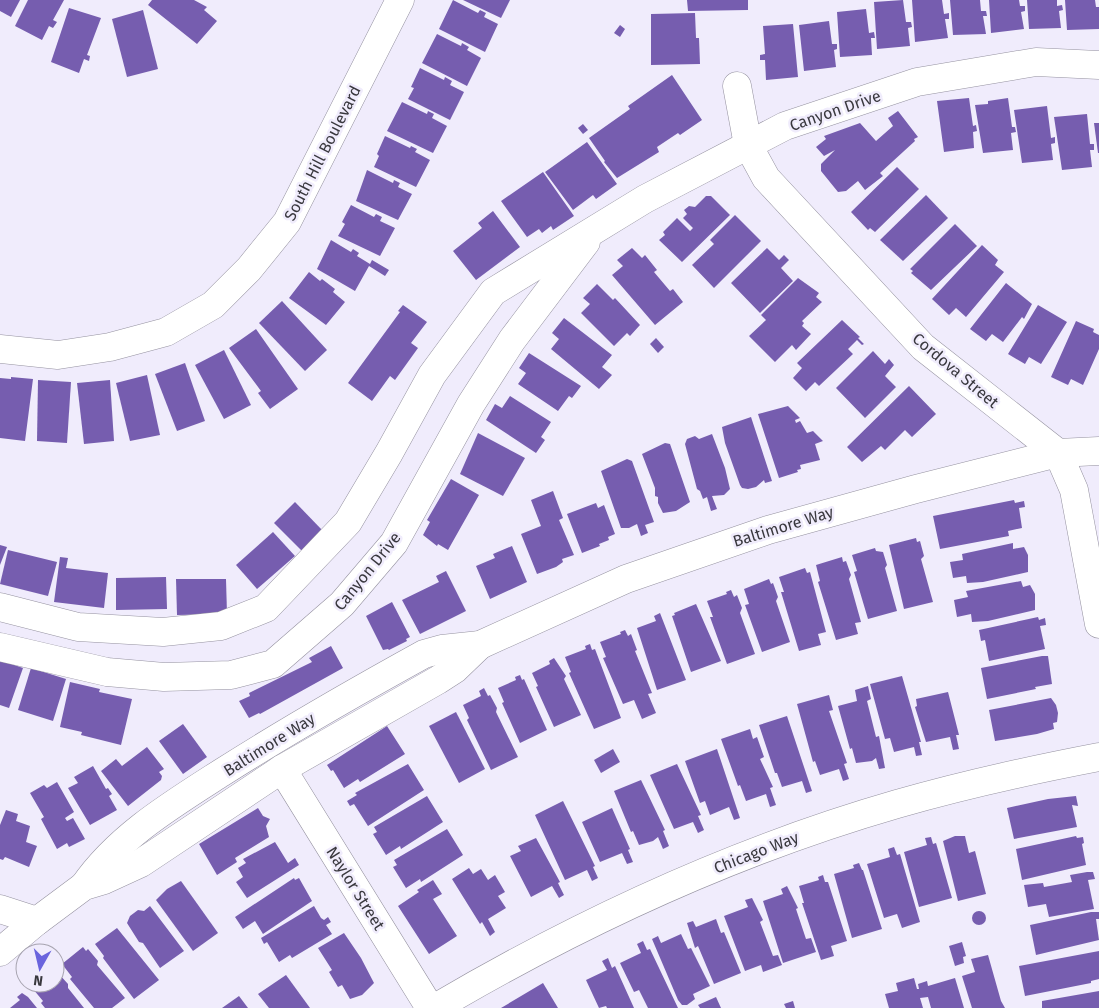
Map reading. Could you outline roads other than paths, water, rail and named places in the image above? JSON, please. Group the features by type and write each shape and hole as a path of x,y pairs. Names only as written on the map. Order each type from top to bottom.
{"street":[{"name":"South Hill Boulevard","path":"0,349 58,355 110,347 166,332 213,305 249,270 287,222 400,0"},
{"name":"Canyon Drive","path":"0,607 78,627 164,632 220,626 266,608 348,522 432,375 493,292 645,199 785,126 918,82 1036,62 1099,65"},
{"name":"Cordova Street","path":"737,86 748,145 766,178 923,347 1058,453 1074,490 1099,624"},
{"name":"Canyon Drive","path":"0,647 107,672 164,677 231,675 273,664 342,604 394,542 471,404 507,348 594,231"},
{"name":"Baltimore Way","path":"0,952 37,921 84,886 109,854 123,841 194,791 266,744 424,654 442,648 480,644 626,579 695,554 853,505 1058,453 1099,451"},
{"name":"Baltimore Way","path":"84,886 104,880 141,864 282,769 438,680 462,663 480,644"},
{"name":"Chicago Way","path":"435,1008 547,945 621,909 668,887 776,843 863,814 938,793 1099,757"},
{"name":"Naylor Street","path":"282,769 430,1008"},
{"path":"0,909 37,921"}]}
